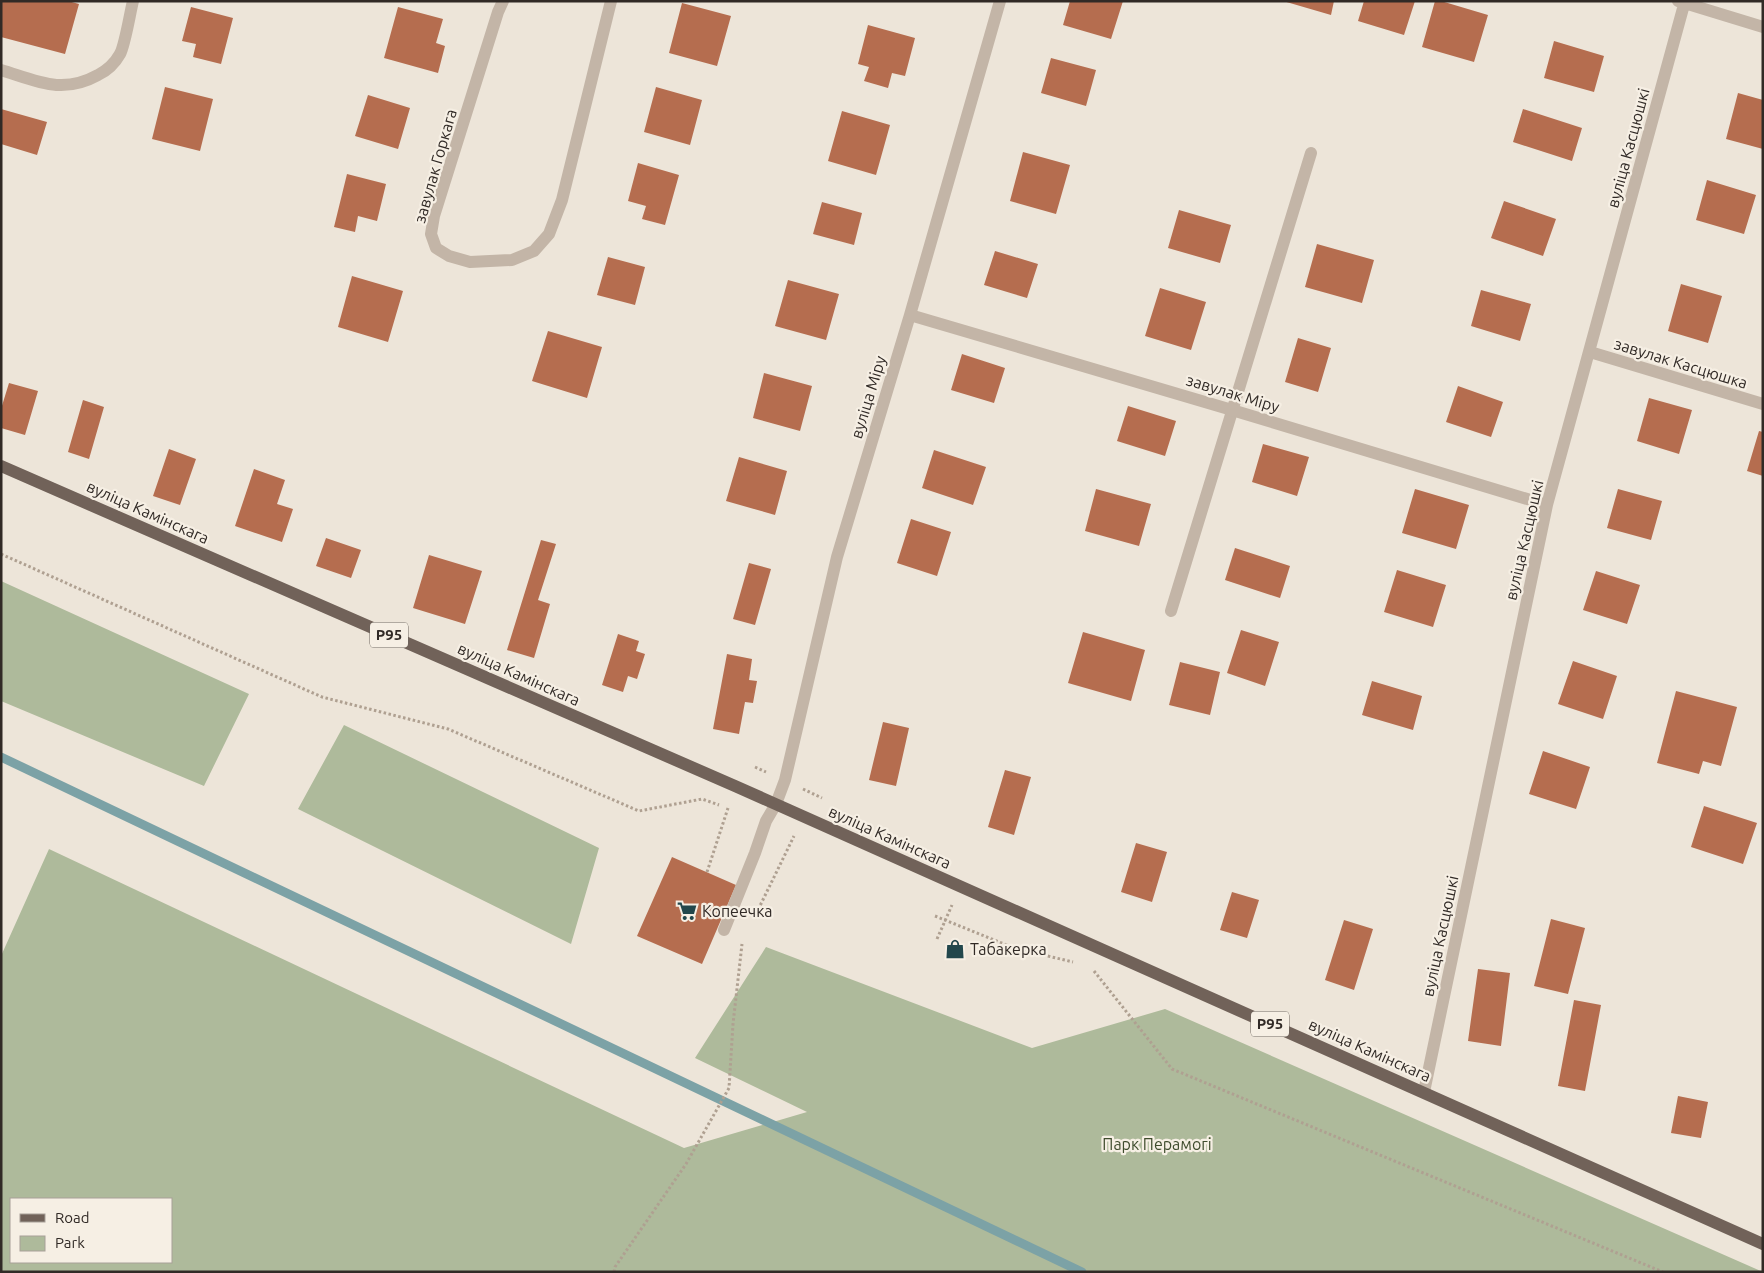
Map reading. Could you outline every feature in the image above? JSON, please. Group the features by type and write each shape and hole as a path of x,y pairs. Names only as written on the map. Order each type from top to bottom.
{"main road":[{"name":"вуліца Камінскага","path":"1,466 776,804 1763,1244"}],"street":[{"path":"1,70 54,86 71,86 88,81 106,71 120,54 133,1"},
{"name":"завулак Горкага","path":"503,1 434,216 431,234 436,248 449,256 470,262 512,260 534,251 549,234 562,200 610,1"},
{"name":"вуліца Міру","path":"724,930 755,854 766,821 776,804 785,780 837,557 910,315 1000,1"},
{"path":"1682,2 1763,27"},
{"name":"вуліца Касцюшкі","path":"1424,1092 1547,505 1590,352 1682,2"},
{"path":"1171,611 1311,153"},
{"name":"завулак Міру","path":"910,315 1547,505"},
{"name":"завулак Касцюшка","path":"1590,352 1763,404"}],"path":[{"path":"1,554 322,697 448,729 639,812 702,799 735,810"},
{"path":"706,872 728,808"},
{"path":"754,917 796,833"},
{"path":"938,939 960,886"},
{"path":"935,916 1014,948 1081,964"},
{"path":"614,1272 686,1164 729,1088 733,1024 742,943"},
{"path":"1090,966 1172,1069 1663,1272"}],"green space":[{"path":"1,581 249,694 204,786 1,701"},
{"path":"344,725 599,848 571,944 298,809"},
{"name":"Парк Перамогі","path":"49,849 684,1148 807,1112 695,1058 766,947 1032,1048 1165,1009 1763,1272 1,1272 1,956"}],"building":[{"path":"1,1 68,1 79,4 65,54 1,37"},
{"path":"1070,1 1123,1 1111,39 1063,25"},
{"path":"1283,1 1334,1 1331,15"},
{"path":"1364,1 1415,1 1404,35 1358,21"},
{"path":"1435,1 1441,1 1488,15 1474,62 1422,47"},
{"path":"682,3 731,16 717,66 669,53"},
{"path":"191,7 233,18 221,64 193,57 196,44 182,41"},
{"path":"398,7 443,19 436,43 445,46 438,73 384,58"},
{"path":"868,25 915,38 905,76 892,73 888,88 864,81 869,67 858,64"},
{"path":"1554,41 1604,56 1594,92 1544,78"},
{"path":"1051,58 1096,70 1086,106 1041,93"},
{"path":"165,87 213,99 200,151 152,139"},
{"path":"656,87 702,100 690,145 644,132"},
{"path":"1738,93 1763,100 1763,149 1726,139"},
{"path":"368,95 410,108 398,149 355,136"},
{"path":"1,109 47,122 37,155 1,144"},
{"path":"1523,109 1582,128 1572,161 1513,142"},
{"path":"842,111 890,125 876,175 828,161"},
{"path":"1023,152 1070,165 1056,214 1010,201"},
{"path":"638,163 679,175 665,225 642,219 646,206 628,201"},
{"path":"347,174 386,184 377,221 358,216 355,232 334,227"},
{"path":"1707,180 1756,195 1744,234 1696,220"},
{"path":"1504,201 1556,219 1543,256 1491,238"},
{"path":"822,202 862,213 854,245 813,234"},
{"path":"1179,210 1231,225 1220,263 1168,248"},
{"path":"1317,244 1374,260 1362,303 1305,287"},
{"path":"995,251 1038,264 1027,298 984,285"},
{"path":"608,257 645,267 635,305 597,295"},
{"path":"352,276 403,291 388,342 338,327"},
{"path":"788,280 839,294 826,340 775,326"},
{"path":"1681,284 1722,296 1708,343 1668,331"},
{"path":"1160,288 1206,302 1191,350 1145,336"},
{"path":"1481,290 1531,304 1520,341 1471,326"},
{"path":"548,331 602,347 587,398 532,381"},
{"path":"1298,338 1331,348 1318,392 1285,382"},
{"path":"962,354 1005,368 994,403 951,390"},
{"path":"764,373 812,386 800,431 753,418"},
{"path":"9,383 38,391 25,435 1,428 1,409"},
{"path":"1458,386 1503,402 1491,437 1446,422"},
{"path":"1649,398 1692,410 1679,454 1637,441"},
{"path":"83,400 104,407 89,459 68,452"},
{"path":"1128,406 1176,421 1165,456 1117,441"},
{"path":"1759,431 1763,432 1763,476 1747,471"},
{"path":"1263,444 1309,457 1297,496 1252,482"},
{"path":"169,449 196,459 180,505 153,496"},
{"path":"934,450 986,467 973,505 922,488"},
{"path":"739,457 787,471 775,515 726,501"},
{"path":"254,469 285,480 277,504 293,509 282,542 235,526"},
{"path":"1096,489 1151,504 1139,546 1085,531"},
{"path":"1415,489 1469,505 1456,549 1402,533"},
{"path":"1618,489 1662,501 1651,540 1607,528"},
{"path":"911,519 951,532 937,576 897,563"},
{"path":"326,538 361,550 351,578 316,566"},
{"path":"541,540 556,544 538,600 550,604 534,658 507,650"},
{"path":"1235,548 1290,566 1280,598 1225,580"},
{"path":"429,555 482,571 465,624 413,608"},
{"path":"749,563 771,569 755,625 733,619"},
{"path":"1397,570 1446,585 1433,627 1384,612"},
{"path":"1596,571 1640,585 1627,624 1583,610"},
{"path":"1241,630 1279,642 1265,686 1227,673"},
{"path":"1083,632 1145,650 1131,701 1068,683"},
{"path":"618,634 639,641 636,651 645,654 637,679 628,676 623,692 602,685"},
{"path":"727,654 752,659 749,680 757,681 753,703 745,702 739,734 713,729"},
{"path":"1573,661 1617,676 1603,719 1558,704"},
{"path":"1180,662 1220,672 1210,715 1169,705"},
{"path":"1372,681 1422,696 1413,730 1362,715"},
{"path":"1676,691 1737,707 1721,766 1703,761 1699,774 1657,763"},
{"path":"883,722 909,728 896,786 869,780"},
{"path":"1543,751 1590,767 1576,809 1529,794"},
{"path":"1005,770 1031,777 1014,835 988,827"},
{"path":"1704,806 1757,823 1743,864 1691,847"},
{"path":"1136,843 1167,852 1152,902 1121,892"},
{"name":"Копеечка","path":"672,857 736,885 702,964 637,936"},
{"path":"1232,892 1259,900 1247,938 1220,930"},
{"path":"1551,919 1585,928 1568,994 1534,986"},
{"path":"1344,920 1373,929 1354,990 1325,980"},
{"path":"1478,969 1510,973 1501,1046 1468,1041"},
{"path":"1574,1000 1601,1005 1585,1091 1558,1086"},
{"path":"1678,1096 1708,1102 1701,1138 1671,1133"}],"waterway":[{"path":"1,757 1082,1272"}],"place":[{"name":"Копеечка","path":"687,911"},
{"name":"Табакерка","path":"955,949"}]}
